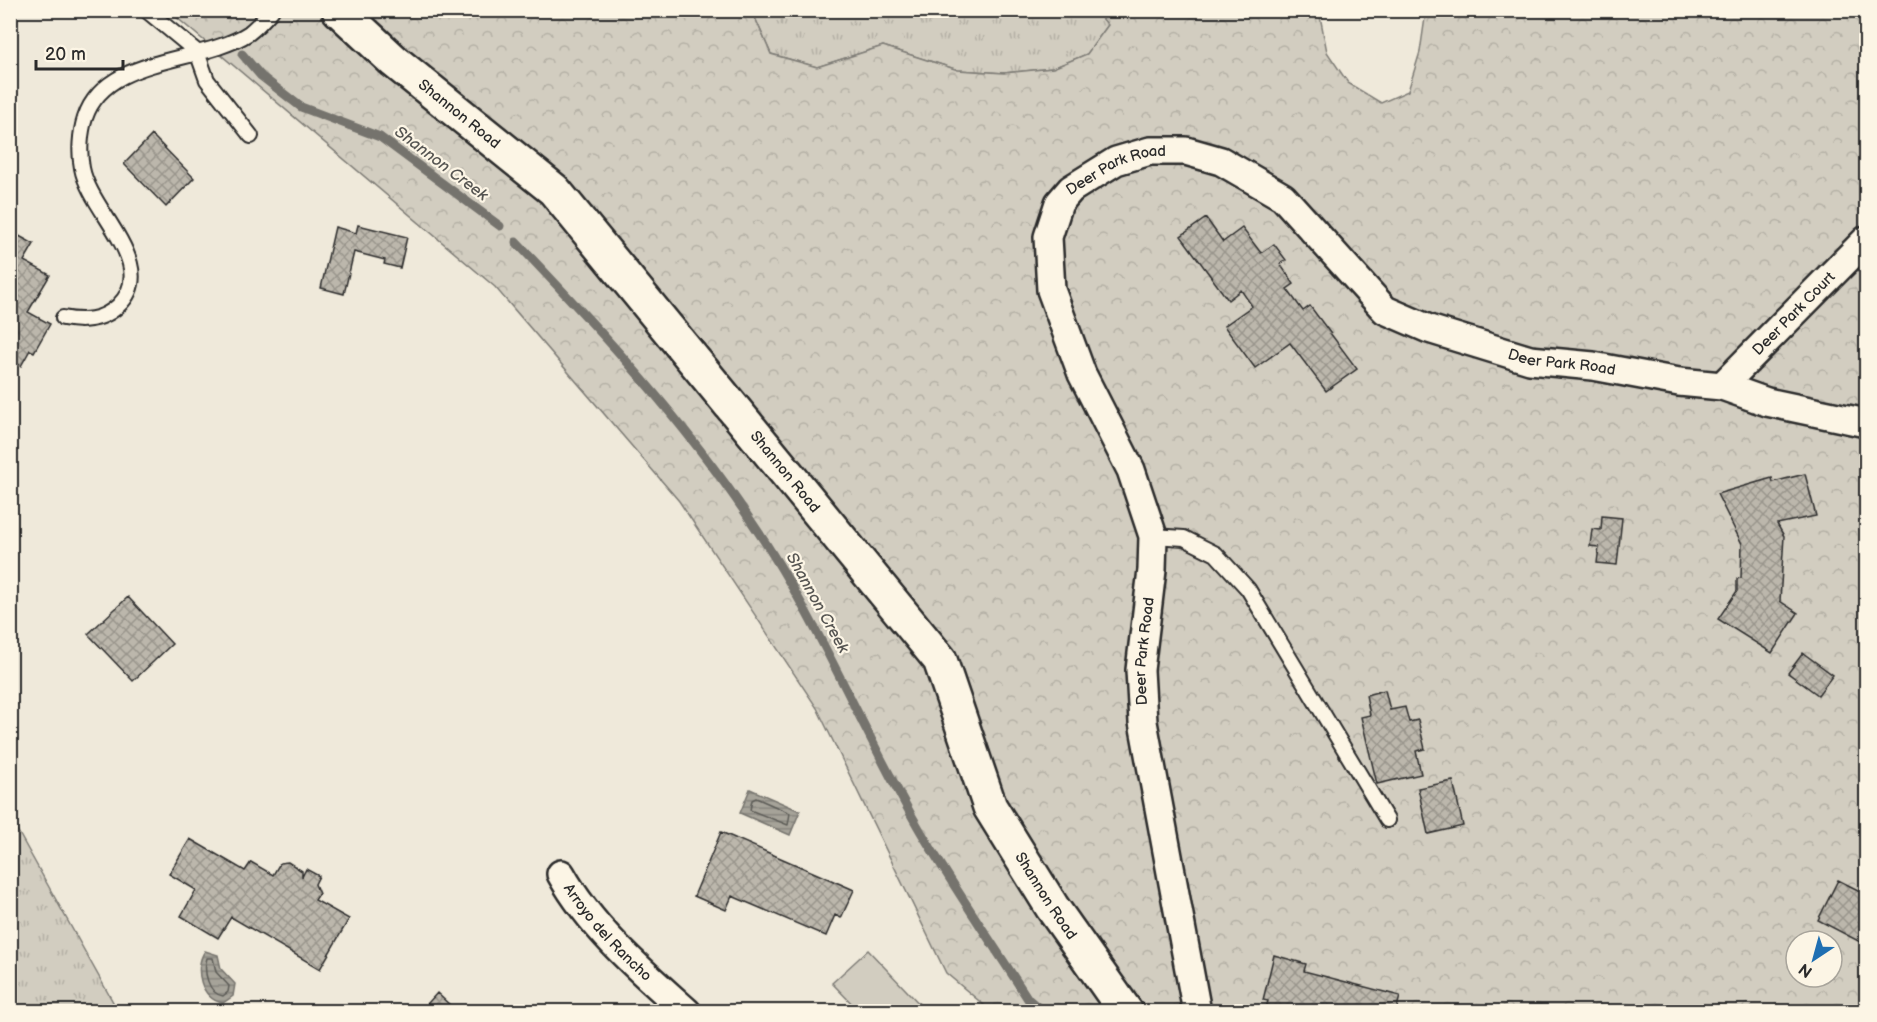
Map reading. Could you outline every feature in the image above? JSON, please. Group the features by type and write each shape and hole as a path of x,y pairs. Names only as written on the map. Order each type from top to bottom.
{"street":[{"name":"Shannon Road","path":"339,10 394,62 554,190 940,660 990,807 1052,907 1125,1011"},
{"name":"Deer Park Road","path":"1197,1011 1143,722 1140,670 1152,570 1153,536 1131,470 1082,374 1051,290 1048,237 1059,203 1071,189 1116,161 1150,151 1186,151 1221,161 1283,197 1385,310 1429,329 1530,360 1593,366 1679,382 1722,386 1767,402 1866,423"},
{"name":"Deer Park Court","path":"1722,386 1866,240"},
{"name":"Arroyo del Rancho","path":"561,874 571,892 616,946 687,1011"}],"lane":[{"path":"146,10 197,52 207,80 251,136"},
{"path":"63,318 78,321 93,320 111,313 128,297 132,285 132,270 126,251 92,197 82,169 80,146 84,119 93,100 100,90 128,73 249,33 272,10"},
{"path":"1153,536 1184,538 1216,554 1242,582 1387,820"}],"green space":[{"path":"1096,10 1108,25 1087,54 1053,68 1004,73 958,70 883,46 817,67 771,54 752,11"},
{"path":"169,11 752,11 771,54 817,67 883,46 958,70 1004,73 1053,68 1087,54 1108,25 1096,11 1319,11 1327,52 1348,83 1381,103 1408,91 1420,52 1426,11 1866,11 1866,1011 991,1011 946,973 817,708 679,501 495,287"},
{"path":"11,819 118,1011 11,1011"},
{"path":"868,950 926,1011 859,1011 832,983"}],"water":[{"path":"750,789 800,811 790,835 740,813"},
{"path":"205,951 218,955 221,969 235,984 233,996 223,1003 209,996 201,982 201,958"}],"building":[{"path":"152,135 194,178 166,207 124,164"},
{"path":"1206,218 1223,242 1242,228 1261,253 1274,244 1286,260 1280,264 1294,284 1287,289 1303,311 1310,306 1357,369 1326,391 1290,343 1255,368 1224,326 1252,306 1241,290 1228,300 1181,236"},
{"path":"358,225 407,237 400,268 384,264 385,260 354,252 344,294 321,288 335,227 356,233"},
{"path":"10,231 34,244 24,261 50,275 28,312 50,324 34,352 30,350 21,366 10,360"},
{"path":"1805,474 1816,516 1777,524 1784,536 1780,601 1798,613 1772,653 1718,619 1737,591 1737,579 1741,578 1742,544 1717,494 1772,478 1773,482"},
{"path":"1602,516 1622,518 1617,565 1597,563 1599,547 1590,546 1592,529 1601,530"},
{"path":"128,597 172,644 133,681 88,634"},
{"path":"1803,653 1833,675 1818,695 1788,673"},
{"path":"1385,690 1390,710 1405,707 1409,722 1418,720 1425,749 1416,751 1421,774 1377,784 1361,717 1370,715 1366,695"},
{"path":"1453,781 1463,826 1428,834 1418,788"},
{"path":"721,832 854,890 841,918 835,915 826,936 732,896 726,910 694,896"},
{"path":"190,839 245,871 251,862 273,875 280,863 288,862 302,871 302,877 306,869 319,876 315,884 319,894 315,900 349,919 320,969 231,917 218,938 181,916 196,890 169,874"},
{"path":"1838,880 1866,894 1866,945 1844,934 1844,929 1835,929 1818,920"},
{"path":"1274,955 1306,964 1304,971 1400,996 1396,1012 1271,1012 1266,1008 1268,1001 1263,1000"},
{"path":"437,993 453,1008 454,1012 420,1012"}],"waterway":[{"name":"Shannon Creek","path":"242,54 261,76 301,107 380,137 500,226"},
{"name":"Shannon Creek","path":"516,242 641,378 727,486 777,561 799,599 921,832 1028,999 1043,1012"}]}
